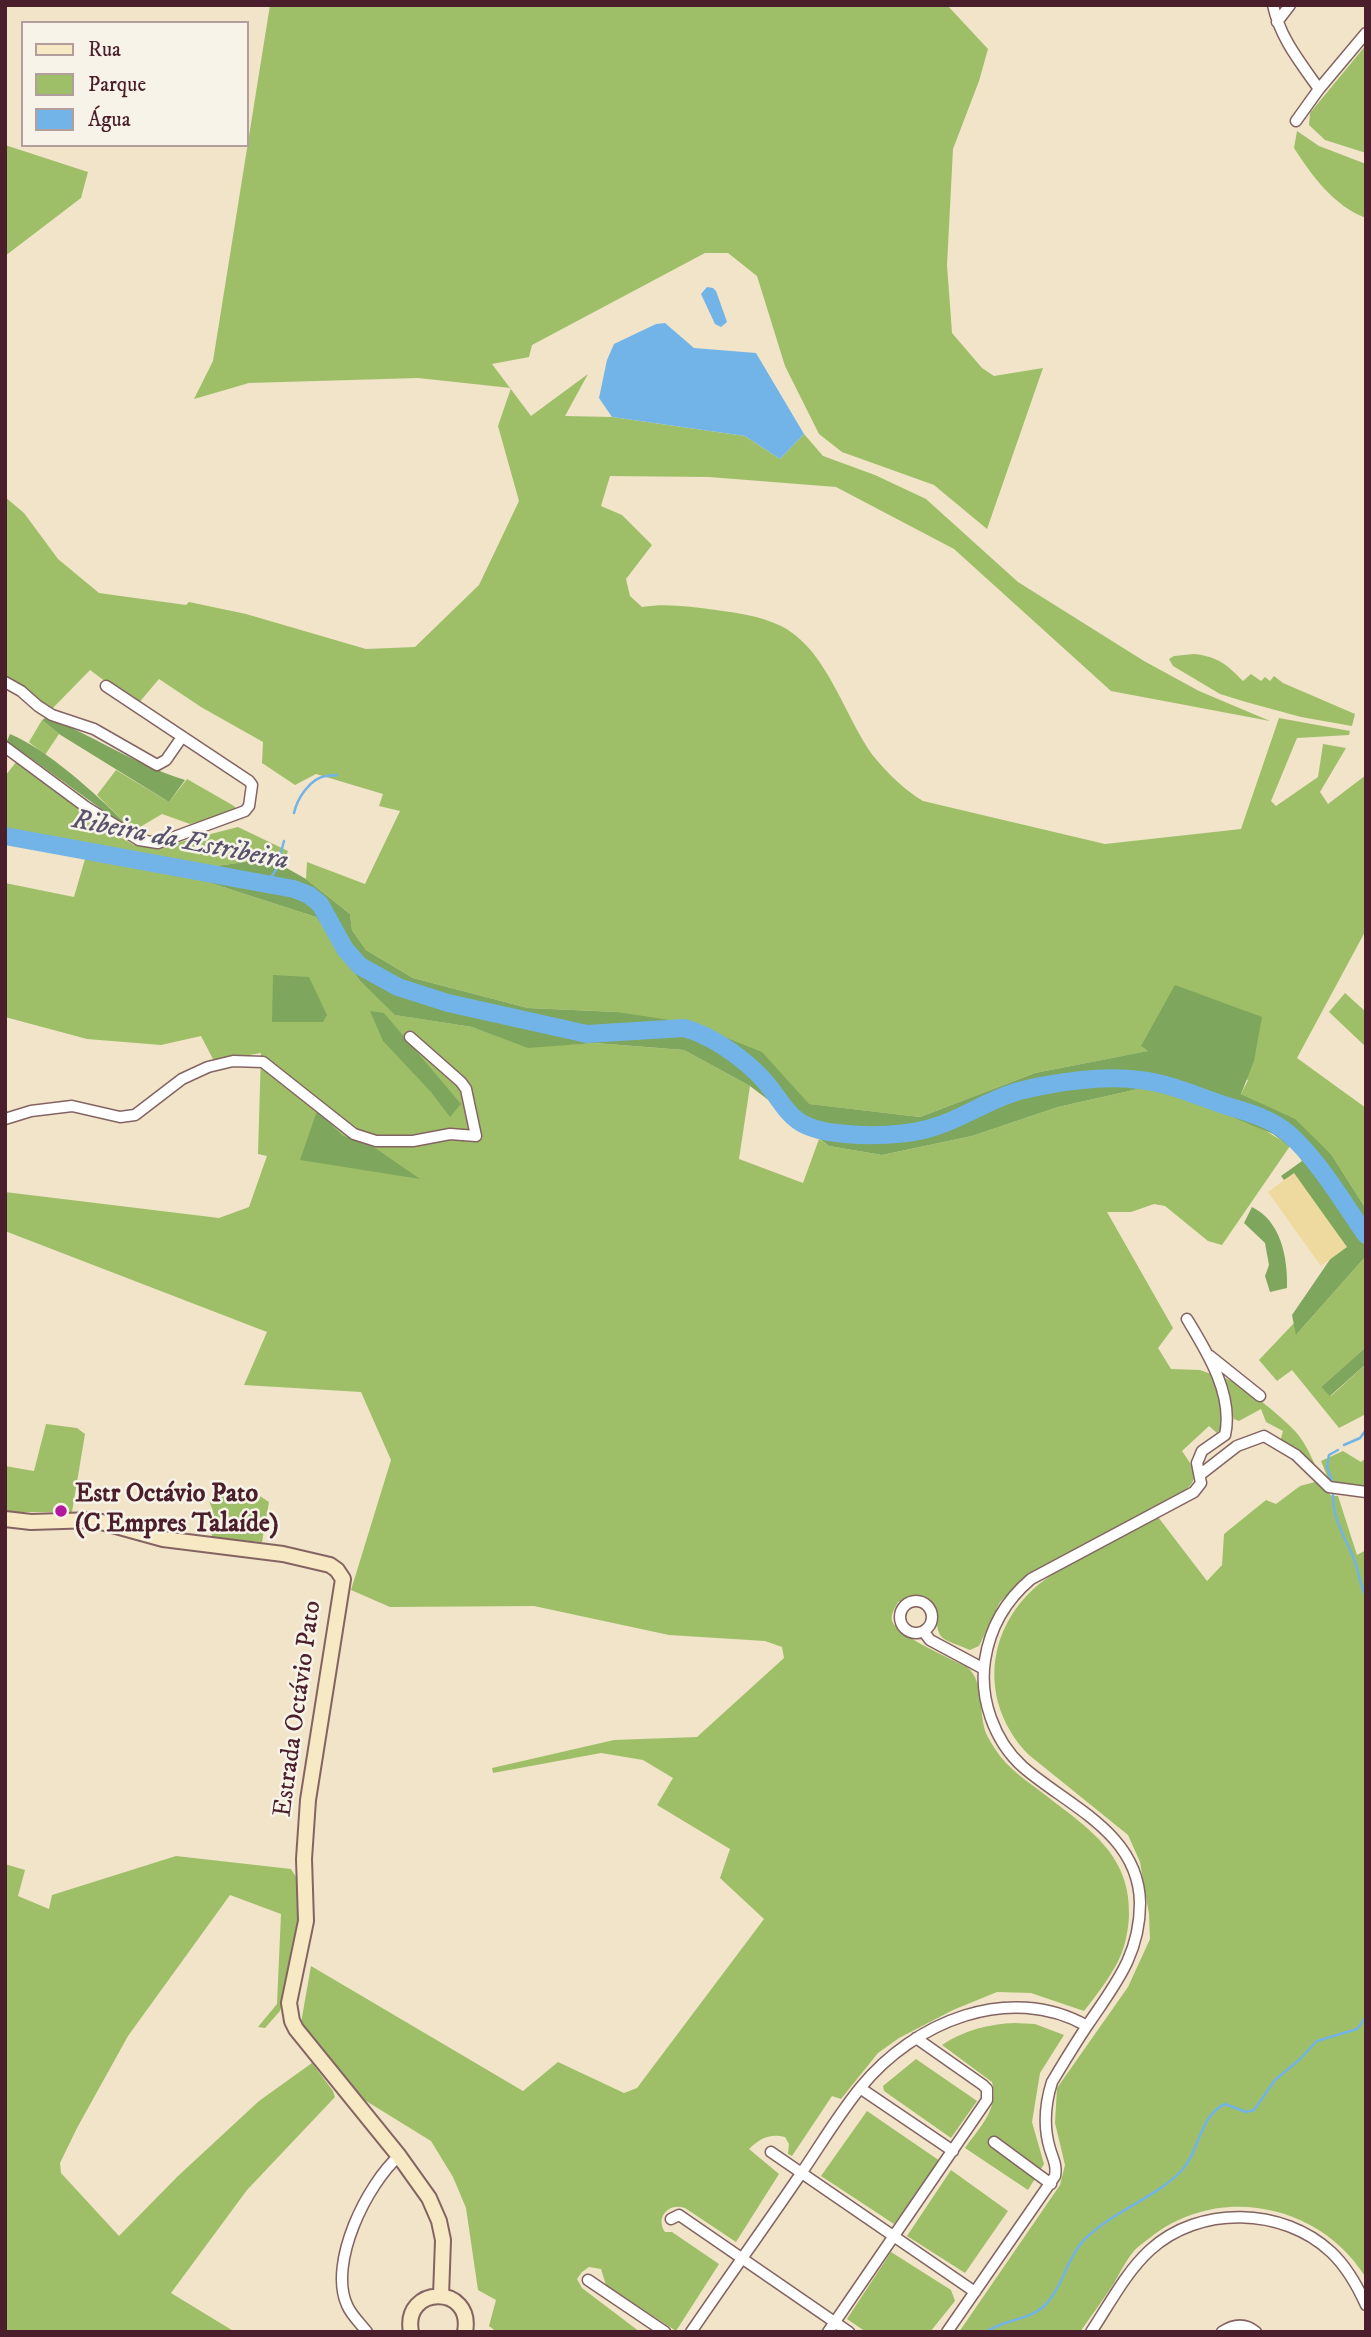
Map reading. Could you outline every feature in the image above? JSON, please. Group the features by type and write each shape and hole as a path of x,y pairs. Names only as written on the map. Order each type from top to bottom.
{"street":[{"path":"1273,5 1277,22 1289,48 1319,89"},
{"path":"1277,22 1290,5"},
{"path":"1296,121 1366,33"},
{"path":"5,682 52,715 94,729 157,765 166,761 182,737"},
{"path":"5,747 86,807 139,840 158,843 238,816 249,806 252,785 249,781 106,687"},
{"path":"5,1119 31,1111 72,1106 120,1116 135,1115 182,1079 208,1067 233,1061 262,1062 354,1134 376,1141 413,1141 450,1134 476,1136 466,1089 410,1037"},
{"path":"947,2332 1051,2183 1056,2168 1045,2119 1047,2097 1052,2082 1126,1968 1138,1936 1140,1901 1133,1870 1118,1843 1100,1824 1023,1766 1003,1743 990,1715 985,1692 984,1669 990,1637 1000,1614 1014,1595 1041,1572 1194,1492 1201,1483 1197,1463 1202,1451 1225,1435 1228,1420 1210,1356 1187,1319"},
{"path":"1210,1356 1260,1396"},
{"path":"1201,1474 1237,1446 1264,1436 1296,1455 1325,1485 1366,1492"},
{"name":"Estrada Octávio Pato","path":"5,1518 31,1522 94,1520 163,1539 283,1554 330,1565 343,1579 308,1800 304,1867 306,1921 289,2010 296,2029 398,2155 429,2198 439,2221 444,2259 441,2296"},
{"path":"924,1632 930,1640 984,1669"},
{"path":"691,2332 860,2088 916,2038 959,2017 999,2007 1019,2006 1052,2011 1087,2026"},
{"path":"828,2332 987,2100 987,2089 916,2038"},
{"path":"860,2088 953,2151"},
{"path":"995,2143 1051,2183"},
{"path":"771,2152 975,2292"},
{"path":"367,2332 347,2306 341,2277 343,2258 375,2182 398,2155"},
{"path":"671,2219 679,2215 849,2332"},
{"path":"1091,2332 1136,2265 1160,2242 1196,2224 1234,2217 1270,2220 1303,2232 1331,2251 1354,2279 1366,2305"},
{"path":"589,2280 665,2332"},
{"path":"411,2332 411,2315 418,2304 429,2297 441,2296 459,2305 465,2316 466,2331"},
{"path":"1222,2332 1238,2325 1256,2332"}],"green space":[{"path":"270,5 947,5 988,49 953,149 947,265 952,333 982,368 994,376 1043,368 987,529 934,485 842,452 819,434 785,366 757,276 728,253 705,253 532,345 529,357 492,364 510,388 418,378 249,383 194,399 213,361"},
{"path":"1366,45 1366,153 1325,140 1309,125 1310,113"},
{"path":"1297,131 1319,146 1366,164 1366,218 1344,206 1316,179 1294,148"},
{"path":"5,145 88,172 81,198 5,256"},
{"path":"588,374 565,416 612,417 745,436 780,459 804,434 823,456 875,475 926,499 1018,582 1144,661 1199,691 1270,721 1111,691 954,549 836,487 709,477 610,476 601,506 622,515 652,545 626,579 630,596 642,607 688,607 756,617 779,625 796,636 823,667 875,758 897,782 923,801 1105,844 1241,829 1279,718 1350,731 1349,735 1297,738 1271,801 1276,806 1318,777 1323,744 1346,748 1320,792 1328,804 1366,775 1366,930 1297,1058 1366,1108 1366,1209 1331,1154 1295,1120 1241,1094 1248,1080 1142,1047 1149,1051 1035,1073 920,1117 808,1104 761,1052 617,1012 528,1008 413,978 366,950 352,930 350,914 306,879 307,862 365,884 400,811 379,806 383,794 316,774 295,785 262,763 263,742 201,707 159,679 137,705 90,670 49,712 5,680 5,497 24,513 58,559 99,593 186,605 189,602 246,614 366,649 415,647 479,585 519,501 498,426 511,389 531,416"},
{"path":"1194,654 1222,662 1243,681 1251,674 1261,681 1265,677 1270,681 1274,676 1283,683 1355,714 1352,726 1301,717 1220,694 1173,666 1169,659"},
{"path":"47,717 149,766 185,780 169,802 59,734 42,720"},
{"path":"42,720 59,734 45,755 29,742"},
{"path":"10,734 55,761 125,823 122,824 7,741"},
{"path":"17,761 115,834 134,845 172,844 238,827 288,851 283,866 252,861 216,866 65,843 5,829 5,776"},
{"path":"116,770 169,802 187,779 234,806 238,811 190,824 162,814 140,827 125,823 97,795"},
{"path":"5,829 65,843 216,866 252,861 283,866 306,879 350,914 352,930 366,950 413,978 528,1008 617,1012 689,1023 762,1052 809,1104 920,1117 1035,1073 1148,1051 1141,1046 1175,985 1262,1017 1254,1061 1241,1094 1295,1119 1331,1154 1366,1209 1366,1256 1296,1335 1292,1315 1331,1258 1346,1247 1294,1174 1284,1180 1281,1176 1302,1161 1295,1151 1273,1134 1156,1085 1058,1107 972,1136 882,1155 829,1146 750,1086 684,1050 595,1043 528,1048 472,1027 395,1015 360,981 316,917 186,875 13,844 5,841"},
{"path":"85,859 186,875 316,917 360,981 396,1015 472,1027 528,1047 595,1043 684,1050 750,1086 739,1159 803,1183 819,1139 829,1146 882,1155 972,1136 1058,1107 1156,1085 1258,1126 1290,1146 1222,1245 1208,1241 1165,1206 1154,1204 1131,1212 1107,1212 1173,1328 1158,1348 1171,1369 1200,1370 1211,1374 1222,1407 1222,1428 1217,1433 1209,1426 1182,1451 1194,1474 1188,1488 1028,1574 1000,1602 979,1646 970,1650 942,1637 937,1627 936,1608 928,1600 916,1595 898,1602 892,1615 893,1623 906,1635 967,1667 973,1673 979,1689 986,1733 1000,1756 1018,1774 1096,1836 1117,1863 1124,1878 1129,1916 1125,1943 1118,1961 1084,2011 1031,1993 997,1992 953,2010 899,2038 878,2053 841,2099 832,2096 792,2156 788,2154 789,2144 785,2137 766,2137 757,2142 749,2149 779,2174 736,2242 685,2208 674,2207 665,2212 662,2226 665,2232 672,2232 719,2264 676,2331 606,2285 601,2269 589,2267 577,2279 582,2288 640,2332 497,2332 489,2326 496,2300 478,2290 466,2208 453,2177 431,2141 345,2088 301,2023 311,1966 523,2091 558,2062 624,2093 637,2088 764,1919 720,1878 730,1849 657,1805 673,1778 643,1760 601,1753 493,1773 492,1768 614,1740 697,1737 784,1658 782,1647 765,1641 669,1635 534,1606 390,1607 351,1590 391,1460 361,1392 244,1385 267,1332 5,1231 5,1192 219,1218 249,1207 267,1156 258,1154 261,1053 214,1061 201,1036 161,1045 87,1039 5,1017 5,883 74,897"},
{"path":"273,975 309,977 327,1015 323,1022 272,1022"},
{"path":"1345,993 1366,1012 1366,1047 1329,1012"},
{"path":"370,1011 384,1013 461,1104 450,1117 431,1092 383,1041"},
{"path":"317,1111 343,1136 368,1143 420,1179 300,1160"},
{"path":"1252,1207 1270,1221 1281,1241 1287,1288 1270,1292 1265,1276 1269,1265 1265,1243 1244,1223"},
{"path":"1366,1256 1366,1347 1321,1387 1331,1396 1366,1364 1366,1414 1339,1428 1292,1370 1277,1381 1259,1360 1294,1323 1297,1334"},
{"path":"1366,1347 1366,1364 1330,1396 1321,1387"},
{"path":"1219,1376 1248,1391 1288,1424 1308,1449 1317,1469 1280,1442 1283,1431 1266,1422 1261,1409 1239,1421 1234,1419"},
{"path":"46,1424 77,1428 85,1434 72,1512 5,1510 5,1466 34,1471"},
{"path":"1343,1451 1361,1462 1366,1458 1366,1488 1330,1483 1321,1461"},
{"path":"1315,1482 1332,1496 1338,1496 1357,1555 1366,1550 1366,2278 1347,2253 1323,2233 1296,2218 1267,2210 1237,2207 1207,2210 1178,2220 1136,2249 1080,2332 959,2332 1060,2185 1065,2165 1055,2123 1057,2088 1128,1987 1150,1939 1149,1914 1140,1862 1128,1835 1029,1755 1012,1733 1000,1710 995,1686 995,1661 1001,1637 1012,1614 1029,1594 1050,1576 1158,1517 1207,1581 1222,1565 1224,1534 1266,1500 1276,1504 1300,1486"},
{"path":"239,1490 252,1491 269,1502 262,1542 212,1538 210,1513 213,1511 209,1501"},
{"path":"176,1856 291,1869 296,1877 300,1899 298,1935 280,2011 265,2028 258,2027 277,2004 281,1914 230,1895 128,2036 77,2128 60,2163 61,2173 119,2236 178,2176 259,2101 312,2063 335,2097 247,2190 171,2293 235,2332 5,2332 5,1864 25,1870 18,1896 49,1909 52,1895"},
{"path":"1015,2023 1035,2024 1064,2035 1040,2073 1032,2122 1044,2164 1028,2190 965,2148 991,2109 994,2091 992,2082 942,2045 977,2029"},
{"path":"916,2059 977,2101 951,2138 884,2091 883,2086"},
{"path":"867,2111 940,2161 894,2224 821,2176"},
{"path":"951,2170 1008,2211 965,2273 907,2236"},
{"path":"891,2252 951,2290 955,2301 930,2332 866,2332 847,2319"}],"sand":[{"path":"1294,1173 1347,1247 1321,1266 1268,1192"}],"water":[{"path":"707,287 716,291 726,319 727,322 721,327 715,324 701,294"},
{"path":"665,323 694,348 756,353 804,434 780,459 745,436 612,417 599,398 607,360 614,344 656,324"}],"waterway":[{"path":"294,813 301,796 310,785 320,778 337,775"},
{"name":"Ribeira da Estribeira","path":"5,836 294,889 309,895 320,904 345,949 360,966 398,987 448,1003 587,1034 684,1028 694,1031 723,1046 740,1059 766,1083 788,1112 806,1125 819,1130 861,1135 914,1132 947,1122 1019,1091 1080,1080 1126,1079 1173,1087 1260,1117 1289,1134 1321,1169 1366,1235"},
{"path":"266,884 276,870 284,841"},
{"path":"1344,1445 1360,1438 1366,1430"},
{"path":"1332,1481 1327,1467 1329,1455 1338,1450"},
{"path":"1333,1491 1339,1526 1354,1559 1366,1596"},
{"path":"986,2332 1038,2311 1044,2306 1086,2238 1097,2228 1172,2180 1182,2170 1205,2125 1216,2110 1225,2104 1246,2112 1254,2110 1275,2080 1317,2041 1357,2029 1366,2017"}],"place":[{"name":"Estr Octávio Pato (C Empres Talaíde)","path":"61,1511"}]}
